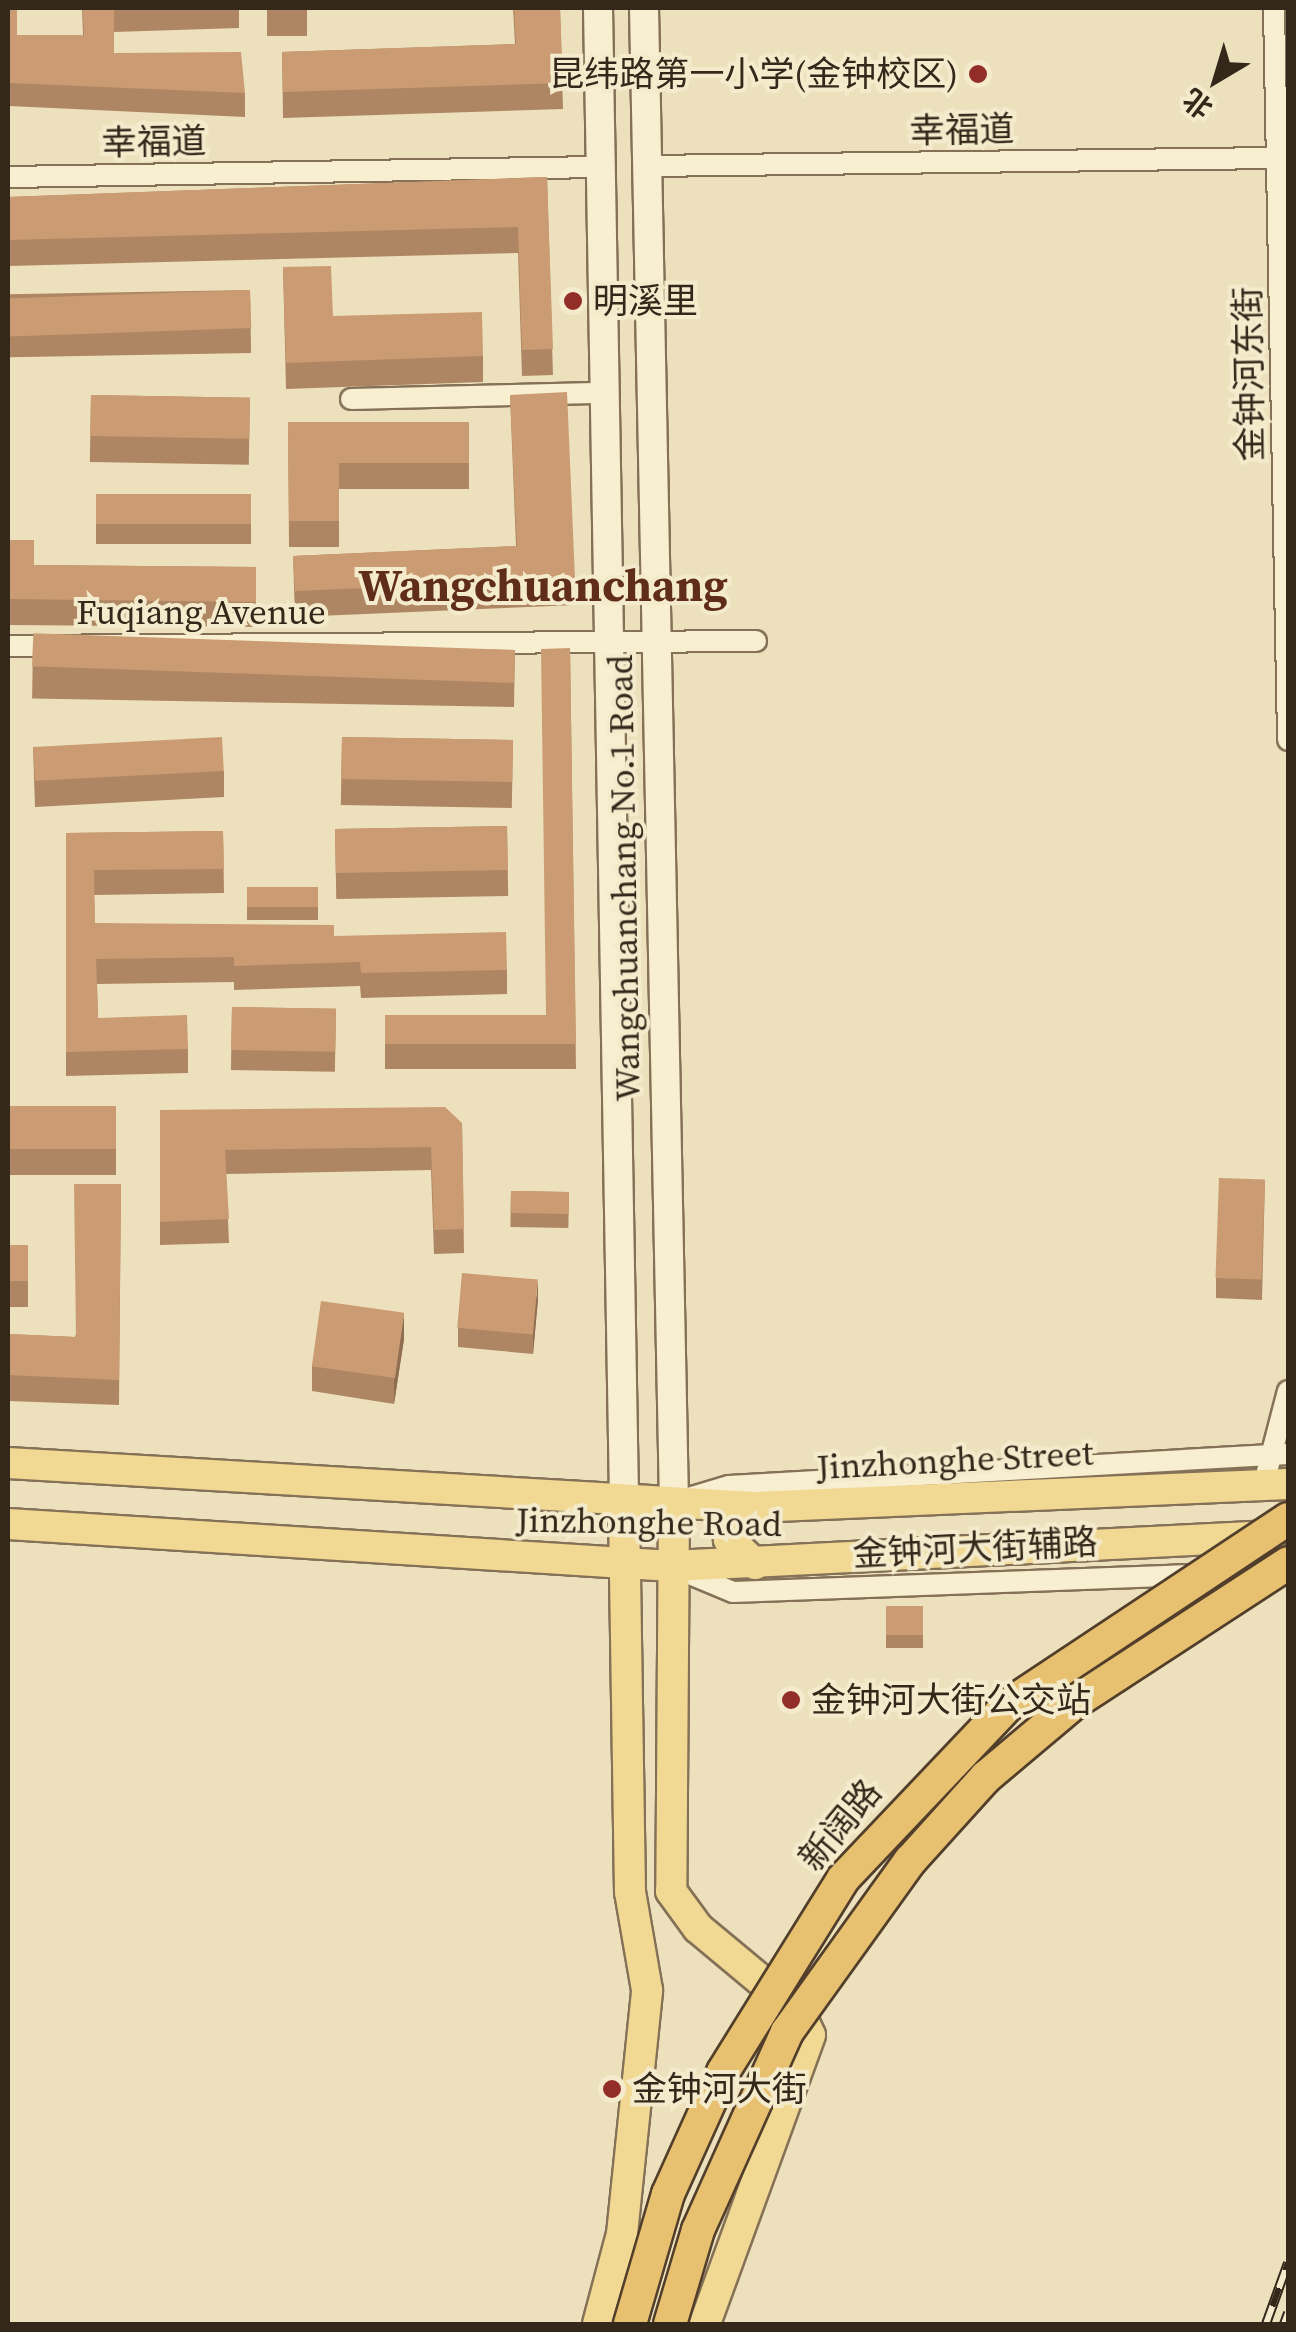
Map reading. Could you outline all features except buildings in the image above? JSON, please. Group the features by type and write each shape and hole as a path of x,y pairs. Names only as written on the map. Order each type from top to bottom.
{"highway":[{"name":"新阔路","path":"630,2324 668,2194 723,2072 843,1879 1008,1705 1288,1519"},
{"path":"670,2324 738,2132 787,2032 874,1906 986,1777 1075,1702 1288,1563"}],"main road":[{"name":"Wangchuanchang No.1 Road","path":"598,8 624,1504"},
{"name":"Wangchuanchang No.1 Road","path":"644,8 674,1506"},
{"name":"Jinzhonghe Road","path":"8,1463 624,1504"},
{"name":"Jinzhonghe Street","path":"624,1504 754,1508 1278,1468"},
{"path":"598,2324 622,2234 647,1990 630,1892 624,1504"},
{"path":"674,1506 671,1890 698,1928 800,2013 810,2034 706,2324"},
{"path":"754,1508 730,1539 755,1564"},
{"name":"Jinzhonghe Road","path":"8,1524 672,1566 1288,1536"}],"street":[{"name":"金钟河东街","path":"1274,8 1288,740"},
{"name":"幸福道","path":"646,166 1278,158"},
{"name":"幸福道","path":"8,177 601,167"},
{"path":"351,398 604,393"},
{"name":"Fuqiang Avenue","path":"8,646 756,641"},
{"path":"674,1506 729,1486 1278,1468 1288,1391"},
{"name":"金钟河大街辅路","path":"672,1566 733,1592 1288,1572"}],"railway":[{"path":"1266,2324 1288,2263"},
{"path":"1284,2324 1288,2313"}],"place":[{"name":"昆纬路第一小学(金钟校区)","path":"978,74"},
{"name":"明溪里","path":"573,301"},
{"name":"金钟河大街公交站","path":"791,1700"},
{"name":"金钟河大街","path":"612,2089"}],"district":[{"name":"Wangchuanchang","path":"543,586"}]}
